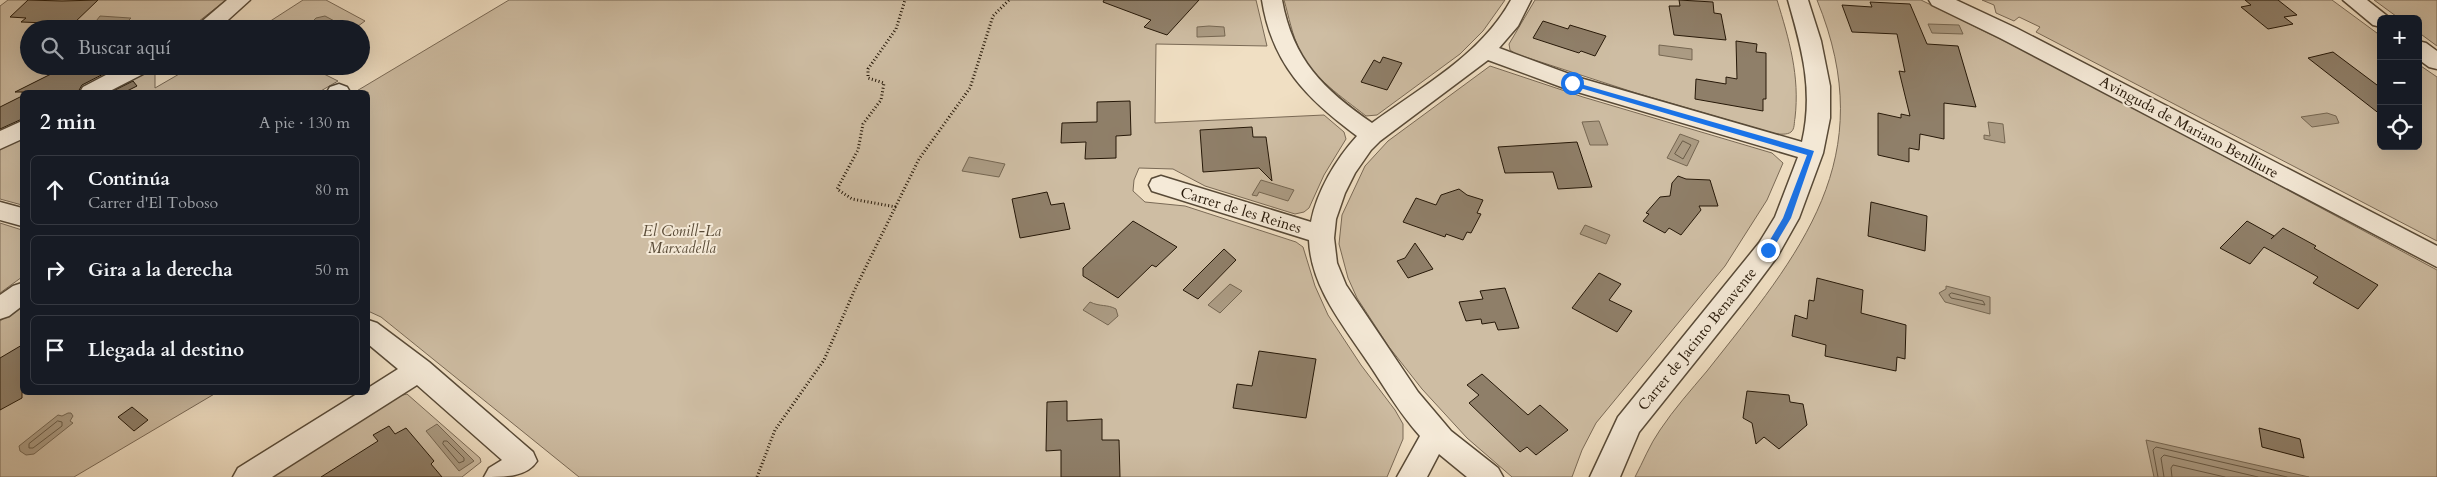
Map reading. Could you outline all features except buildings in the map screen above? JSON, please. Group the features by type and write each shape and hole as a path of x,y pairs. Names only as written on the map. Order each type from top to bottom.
{"street":[{"path":"215,20 240,0"},
{"path":"1272,0 1280,37 1293,64 1310,86 1372,135"},
{"path":"1488,477 1440,438 1413,406 1349,312 1330,279 1324,257 1322,232 1326,213 1338,185 1357,150 1372,135 1485,51 1510,21 1520,0"},
{"name":"Carrer de Jacinto Benavente","path":"1605,477 1628,426 1768,250 1787,218 1811,153 1819,118 1819,86 1810,41 1798,0"},
{"name":"Avinguda de Mariano Benlliure","path":"1939,0 2008,33 2437,256"},
{"path":"2353,0 2377,17"},
{"path":"1485,51 1572,83 1811,153"},
{"path":"2422,51 2437,62"},
{"path":"96,90 124,75"},
{"path":"0,141 20,130"},
{"name":"Carrer de les Reines","path":"1161,186 1308,231 1322,232"},
{"path":"0,211 20,216"},
{"path":"0,309 20,294"},
{"path":"370,332 420,370 523,461 499,477"},
{"path":"248,477 420,370"},
{"path":"1412,477 1428,446 1440,438"}],"path":[{"path":"896,207 852,199 837,189 853,164 863,139 863,124 878,107 885,94 884,83 868,78 868,69 892,39 902,17 905,0"},
{"path":"757,477 775,430 824,360 920,159 970,88 994,16 1009,0"}],"green space":[{"path":"8,0 226,0 200,20 20,20 20,75 109,75 80,90 20,90 20,121 0,132 0,6"},
{"path":"303,0 326,0 363,20 272,20"},
{"name":"El Conill-La Marxadella","path":"509,0 1256,0 1267,46 1156,44 1155,123 1324,115 1344,132 1346,139 1324,175 1309,208 1304,212 1295,214 1205,186 1173,169 1139,168 1134,180 1133,191 1145,202 1185,206 1296,242 1303,247 1315,286 1328,315 1361,365 1395,410 1403,424 1403,439 1387,477 579,477 381,317 370,312 370,90 358,90"},
{"path":"1284,0 1505,0 1483,31 1460,54 1377,115 1366,116 1329,87 1306,61 1295,39"},
{"path":"1535,0 1777,0 1795,72 1796,102 1793,129 1788,134 1776,134 1636,93 1516,54 1510,50 1509,44"},
{"path":"1817,0 1921,0 2065,71 2437,270 2437,477 1635,477 1665,422 1773,285 1800,243 1822,200 1836,156 1840,108 1835,57"},
{"path":"1982,0 2332,0 2377,33 2377,150 2422,150 2422,67 2437,77 2437,241 2036,32 2040,27 2019,17 2014,21 1996,13 1994,5"},
{"path":"2374,0 2437,0 2437,46 2422,35 2422,15 2395,15"},
{"path":"1490,66 1583,97 1772,153 1783,163 1767,200 1725,266 1596,423 1582,450 1572,477 1512,477 1467,438 1422,389 1389,347 1357,298 1348,278 1339,244 1342,215 1365,166 1388,141"},
{"path":"138,75 155,75 155,88 177,75 326,75 338,81 322,90 109,90"},
{"path":"20,137 20,204 0,199 0,148"},
{"path":"0,223 20,229 20,278 0,293"},
{"path":"20,306 20,395 213,395 74,477 0,477 0,321"},
{"path":"407,394 480,458 481,462 462,477 272,477 399,396"}],"water":[{"path":"100,16 131,18 129,20 97,20"},
{"path":"325,16 332,20 314,20"},
{"path":"1928,24 1959,25 1963,34 1932,33"},
{"path":"1197,27 1224,27 1225,36 1197,37"},
{"path":"1659,45 1692,49 1692,60 1659,55"},
{"path":"2327,113 2336,116 2339,123 2312,127 2301,117"},
{"path":"1599,121 1608,145 1590,145 1582,122"},
{"path":"1988,122 2003,124 2005,143 1984,139 1984,135 1990,136"},
{"path":"1680,134 1699,141 1687,166 1667,158"},
{"path":"969,157 1005,164 999,177 962,171"},
{"path":"1261,180 1294,190 1288,201 1259,192 1257,196 1252,195"},
{"path":"1585,225 1610,235 1606,244 1580,234"},
{"path":"1230,284 1242,291 1220,313 1208,305"},
{"path":"1946,286 1990,297 1990,314 1945,302 1939,293 1946,289"},
{"path":"1090,302 1116,309 1118,316 1108,325 1083,310"},
{"path":"71,413 73,416 70,421 73,423 34,454 26,455 20,451 19,446 58,415 62,416"},
{"path":"437,424 474,461 459,471 426,431"},
{"path":"2146,440 2309,477 2154,477"}],"route":[{"path":"1572,83 1811,153 1787,218 1768,250"}]}
